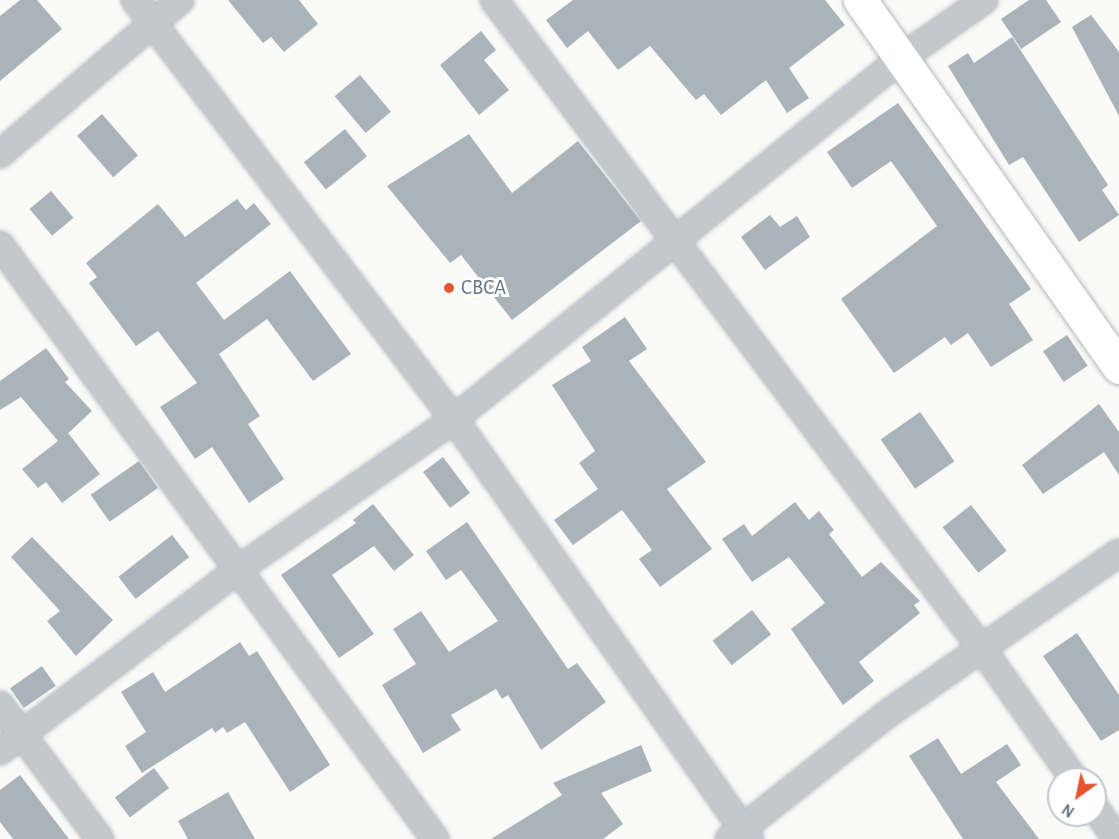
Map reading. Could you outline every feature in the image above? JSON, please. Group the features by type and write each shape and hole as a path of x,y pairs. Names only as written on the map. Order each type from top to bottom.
{"street":[{"path":"135,0 454,419 740,836 982,649 1119,553"},
{"path":"0,154 180,0"},
{"path":"494,0 982,649 1066,767"},
{"path":"860,0 903,57 1119,367"},
{"path":"0,751 240,568 454,419 903,57 984,0"},
{"path":"0,245 240,568 435,839"},
{"path":"0,705 100,839"},
{"path":"1107,825 1117,839"}],"building":[{"path":"20,0 37,0 62,29 0,81 0,16"},
{"path":"228,0 299,0 318,24 284,52 271,37 263,43"},
{"path":"573,0 825,0 845,25 789,68 809,98 787,113 766,80 721,115 704,94 696,100 650,46 618,70 588,31 567,48 546,20"},
{"path":"1029,0 1046,0 1061,22 1021,49 1001,19"},
{"path":"1091,15 1119,52 1119,116 1072,27"},
{"path":"481,31 496,50 484,60 509,90 479,115 440,65"},
{"path":"1012,37 1108,185 1102,190 1119,215 1079,242 1023,157 1009,165 948,66 968,53 974,63"},
{"path":"360,75 391,112 366,133 335,96"},
{"path":"898,103 1031,289 1009,304 1033,340 991,367 968,333 951,345 945,337 894,373 841,299 937,226 891,161 852,188 827,152"},
{"path":"102,114 138,156 113,177 77,136"},
{"path":"345,129 367,156 326,190 304,162"},
{"path":"469,134 512,193 578,141 641,221 512,320 461,255 450,263 387,186"},
{"path":"51,191 73,218 52,236 30,209"},
{"path":"237,199 246,210 254,203 271,224 196,283 224,320 290,271 351,354 313,381 267,319 219,354 260,416 248,424 284,479 249,503 212,447 195,459 160,407 197,383 158,331 136,346 89,283 97,277 86,263 158,204 185,237"},
{"path":"770,215 780,227 797,216 810,237 765,270 741,237"},
{"path":"625,317 647,349 629,361 706,462 667,489 712,549 660,587 639,559 652,550 622,510 573,545 554,520 598,489 579,463 595,451 552,385 591,361 582,347"},
{"path":"1067,335 1088,366 1064,382 1043,351"},
{"path":"46,348 69,379 65,382 92,411 68,433 100,474 62,503 46,482 38,488 22,469 58,441 21,397 0,410 0,381"},
{"path":"1099,404 1119,432 1119,475 1104,452 1043,494 1022,465"},
{"path":"920,412 954,461 915,489 881,440"},
{"path":"443,457 470,493 450,508 423,472"},
{"path":"139,461 158,488 110,522 91,495"},
{"path":"795,502 809,520 819,511 834,530 829,534 862,577 881,562 920,601 914,605 920,613 859,662 874,681 843,705 791,629 825,603 789,557 752,582 722,539 744,524 752,536"},
{"path":"373,504 414,555 394,571 374,546 332,575 374,634 339,658 281,575 356,523 353,520"},
{"path":"971,505 1007,551 978,573 943,527"},
{"path":"467,522 568,669 577,663 606,702 541,750 508,695 502,699 496,689 451,715 461,730 423,753 382,685 416,664 393,629 421,611 449,652 498,621 461,570 446,580 426,551"},
{"path":"172,535 189,557 136,599 118,577"},
{"path":"32,537 113,620 76,656 47,621 60,611 11,557"},
{"path":"752,610 771,634 732,665 713,641"},
{"path":"1077,633 1119,695 1119,730 1101,741 1043,656"},
{"path":"240,642 249,656 257,651 330,765 290,792 245,722 227,733 223,727 215,733 212,728 142,773 125,746 146,732 121,692 153,672 165,692"},
{"path":"42,666 56,686 24,708 10,688"},
{"path":"938,738 961,774 1007,744 1021,765 996,782 1039,839 963,839 909,756"},
{"path":"641,745 652,771 601,793 623,824 603,839 491,839 562,795 553,783"},
{"path":"154,768 169,788 130,817 115,797"},
{"path":"20,775 69,839 13,839 0,822 0,790"},
{"path":"228,792 255,839 188,839 178,821"}],"place":[{"name":"CBCA","path":"449,288"}]}
